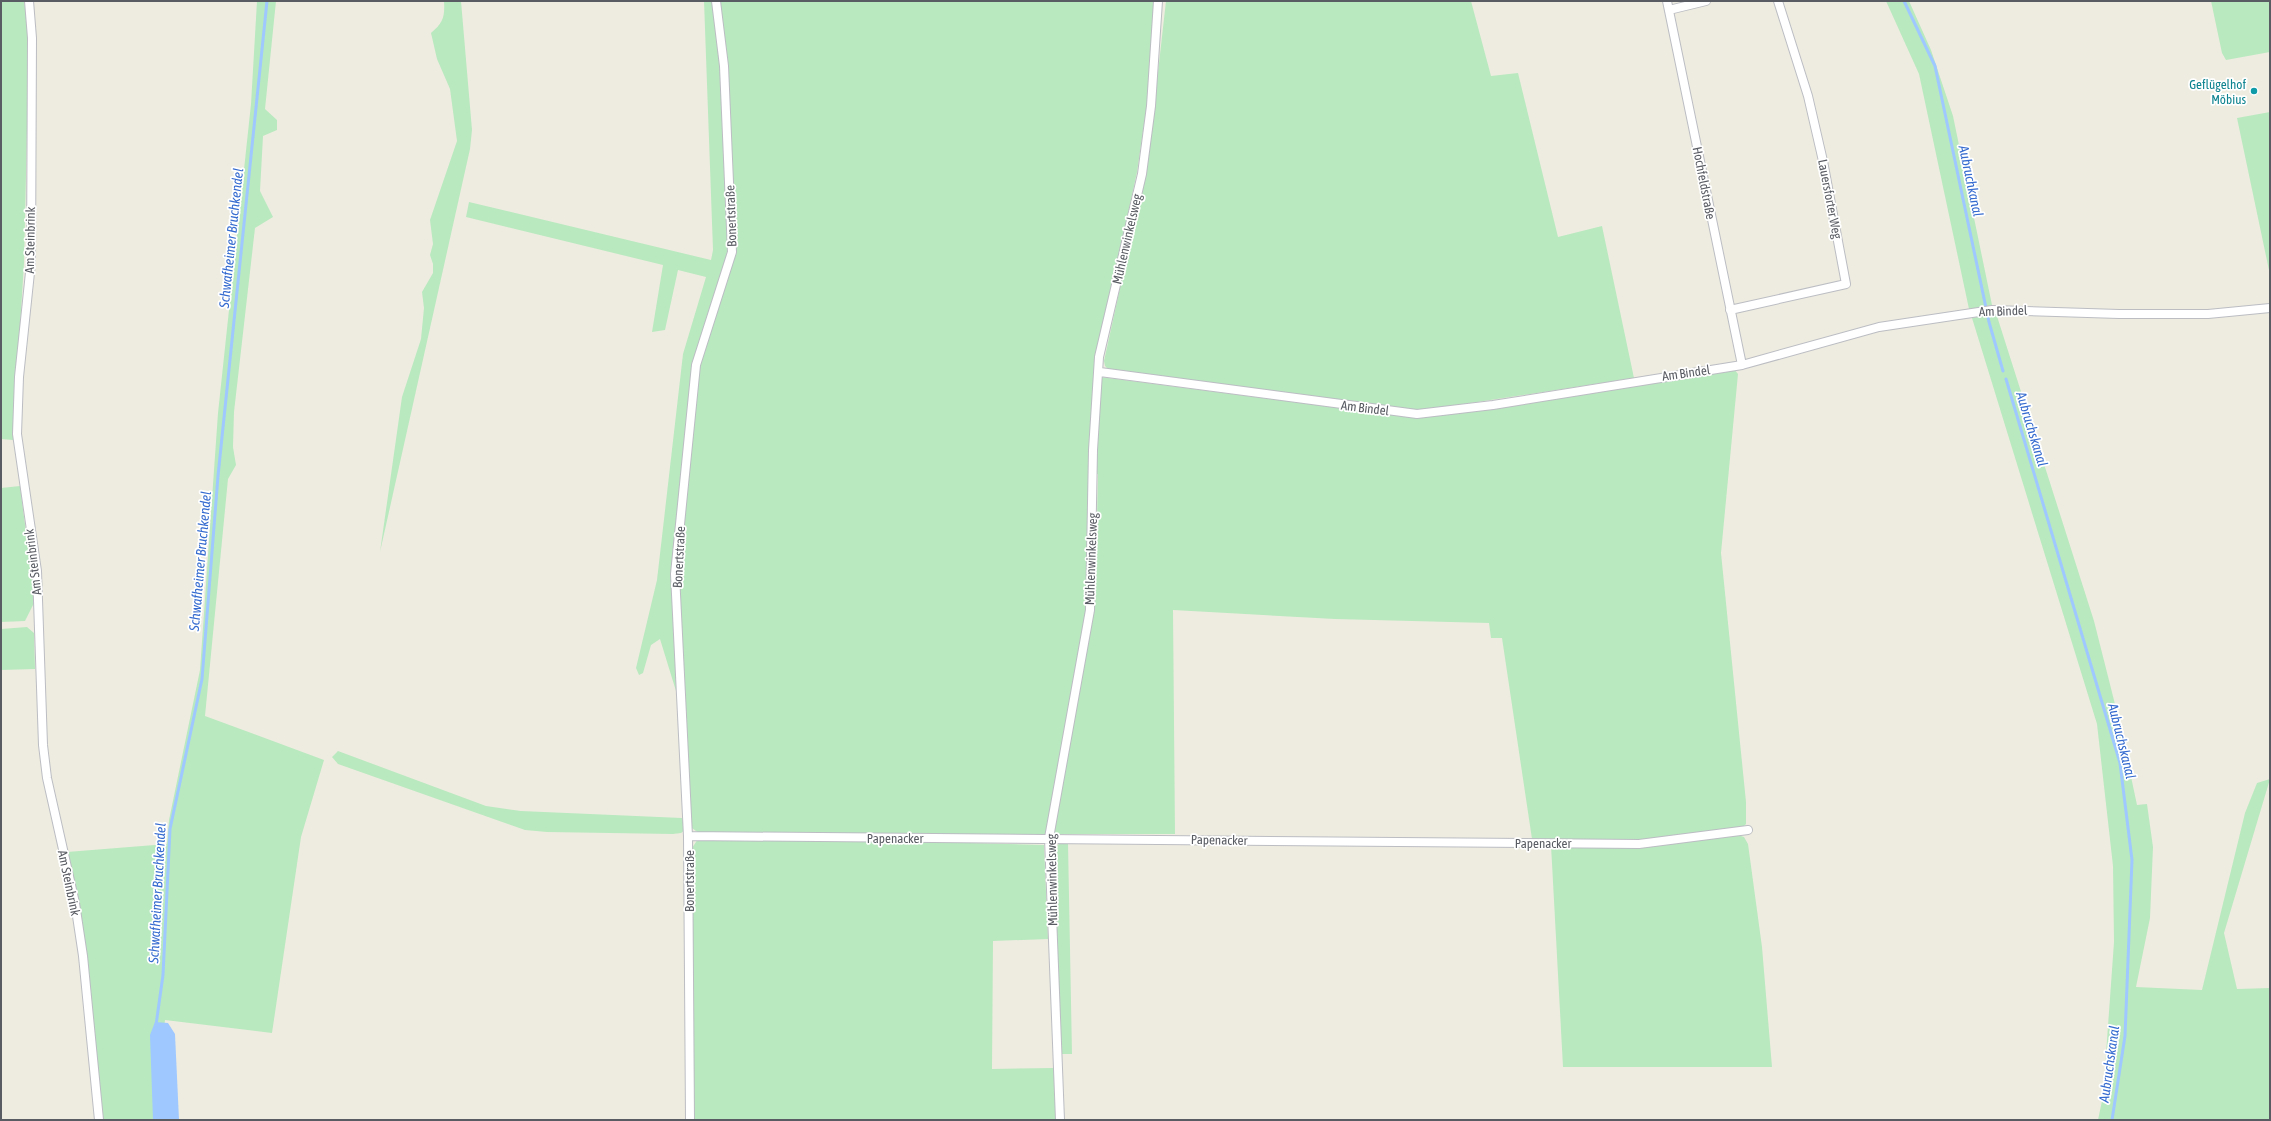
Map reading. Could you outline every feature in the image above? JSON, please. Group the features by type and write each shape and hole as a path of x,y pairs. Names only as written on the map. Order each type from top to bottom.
{"street":[{"name":"Am Steinbrink","path":"29,1 32,38 31,263 19,377 16,434 36,571 43,745 47,778 75,903 83,956 100,1120"},
{"name":"Bonertstraße","path":"690,1120 688,836 676,574 696,365 732,252 724,66 716,1"},
{"name":"Mühlenwinkelsweg","path":"1060,1120 1049,838 1090,610 1093,450 1100,372 1099,357 1142,174 1151,106 1158,1"},
{"name":"Hochfeldstraße","path":"1667,1 1742,365"},
{"path":"1669,10 1706,1"},
{"name":"Lauersforter Weg","path":"1730,310 1846,284 1822,160 1807,93 1778,1"},
{"name":"Am Bindel","path":"1100,372 1417,414 1493,406 1742,365 1879,327 1975,312 1992,310 2119,314 2193,314 2270,308"},
{"name":"Papenacker","path":"688,836 1639,844 1748,830"}],"green space":[{"path":"1,1 24,1 29,41 24,263 13,440 1,439"},
{"path":"257,1 276,1 265,109 277,120 277,130 263,136 260,191 273,217 255,228 234,412 233,447 236,465 228,479 205,716 324,760 301,837 272,1033 165,1020 161,1059 164,1120 103,1120 84,952 67,852 167,844 169,820 200,670 218,413 251,104"},
{"path":"444,1 461,1 472,130 470,149 380,552 402,397 421,339 424,308 422,292 433,273 433,264 430,255 433,244 430,220 457,141 450,89 437,59 431,33 441,23 444,11"},
{"path":"704,1 1154,1 1147,104 1137,172 1093,376 1418,418 1734,369 1738,374 1721,553 1746,802 1746,824 1743,827 1644,841 1532,839 1502,638 1491,638 1489,623 1335,619 1173,610 1175,834 700,834 692,828 682,627 675,628 676,691 660,639 651,645 643,673 639,675 636,668 657,580 683,354 706,277 678,270 665,330 652,332 663,265 466,217 469,202 711,260 713,250","holes":["1093,474 1098,474 1095,605 1090,610"]},
{"path":"1166,1 1471,1 1491,76 1518,73 1558,237 1602,226 1634,378 1445,407 1416,410 1108,369 1105,366 1104,361 1148,161"},
{"path":"1886,1 1909,1 1931,50 1953,116 1992,305 1969,309 1919,74"},
{"path":"2211,1 2270,1 2270,52 2226,60 2222,53"},
{"path":"2270,112 2270,275 2237,118"},
{"path":"1996,313 2094,621 2119,720 2137,805 2147,804 2153,847 2150,918 2136,987 2202,990 2245,813 2257,783 2270,779 2224,933 2237,989 2270,988 2270,1120 2098,1120 2103,1096 2114,942 2113,866 2097,724 1972,318"},
{"path":"20,486 35,601 25,621 1,622 1,488"},
{"path":"27,627 34,633 35,669 1,670 1,629"},
{"path":"338,751 486,806 521,811 682,818 685,830 681,833 673,834 547,832 525,830 338,764 332,757"},
{"path":"1738,835 1744,837 1748,844 1762,947 1772,1067 1563,1067 1551,845"},
{"path":"700,836 1044,845 1048,939 993,941 992,1069 1054,1068 1057,1120 693,1120 692,848"},
{"path":"1060,843 1068,843 1072,1054 1061,1054 1053,855 1055,848"}],"water":[{"path":"155,1022 168,1023 175,1034 179,1120 153,1120 150,1035"}],"waterway":[{"name":"Schwafheimer Bruchkendel","path":"156,1025 163,975 170,829 202,679 218,476 267,1"},
{"name":"Aubruchkanal","path":"1904,1 1935,66 1989,322 2003,371"},
{"name":"Aubruchskanal","path":"2006,379 2120,763 2132,860 2125,1036 2112,1120"}],"place":[{"name":"Geflügelhof Möbius","path":"2254,91"}]}
